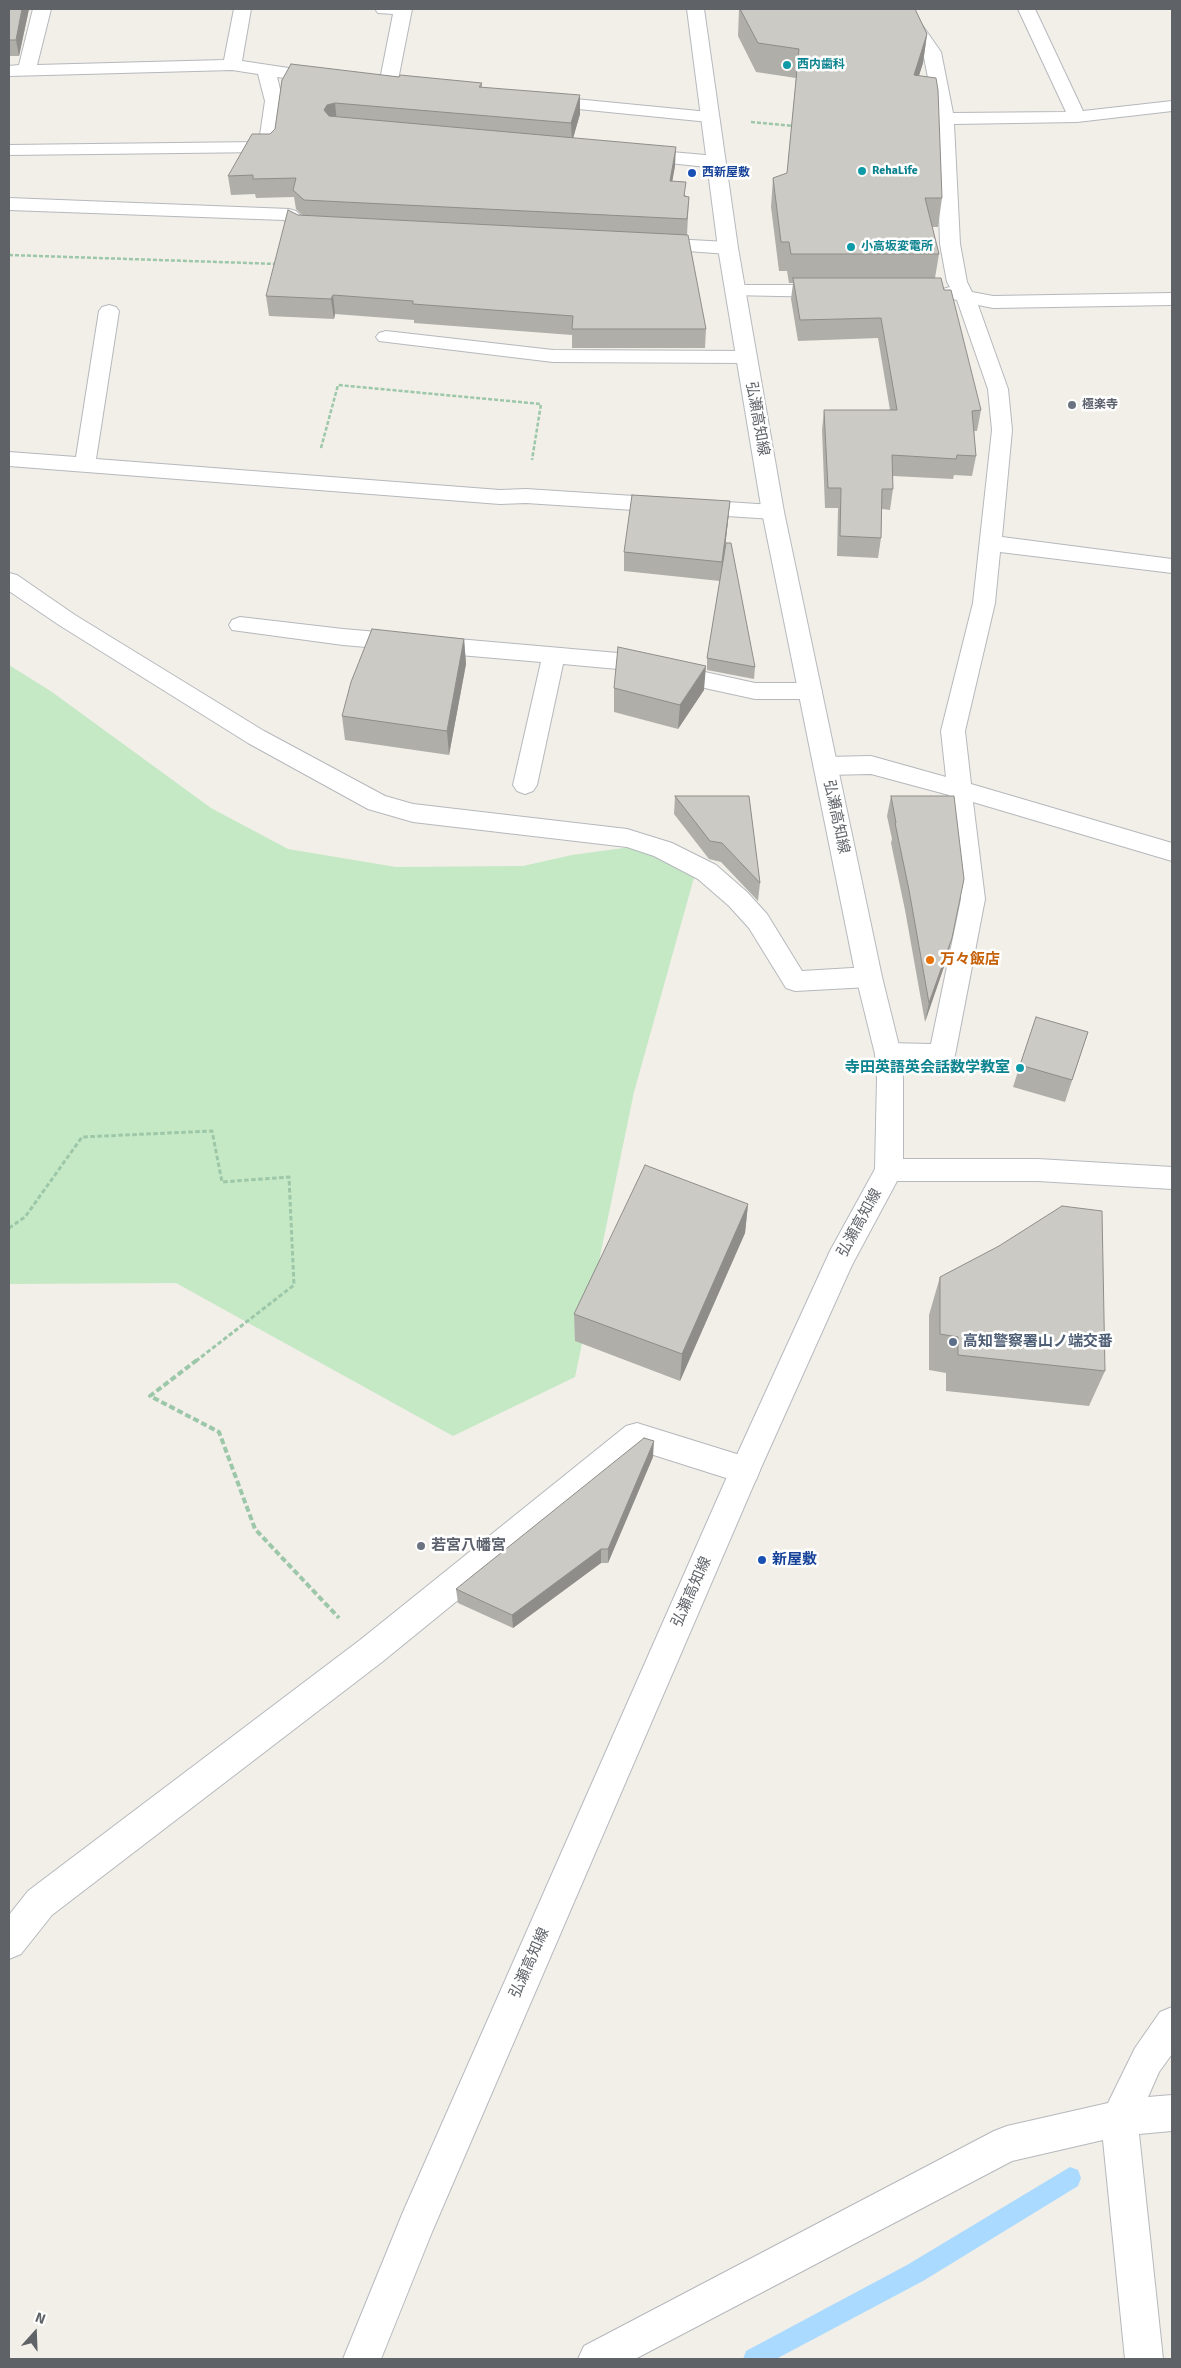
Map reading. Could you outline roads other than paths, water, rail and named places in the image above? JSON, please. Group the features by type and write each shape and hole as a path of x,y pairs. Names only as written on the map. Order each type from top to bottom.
{"street":[{"path":"27,70 42,9"},
{"path":"232,65 242,9"},
{"path":"384,9 403,10 380,84 408,87"},
{"name":"弘瀬高知線","path":"362,2359 416,2225 745,1470 840,1260 889,1170 890,1079 888,1054 869,977 773,512 728,248 695,9"},
{"path":"888,1054 942,1055 973,899 953,731 984,604 1002,430 998,389 965,296 957,282 950,244 945,119 932,52 903,9"},
{"path":"1026,9 1076,116"},
{"path":"9,71 232,65 334,79"},
{"path":"9,150 267,147 274,101 266,70"},
{"path":"524,99 709,117"},
{"path":"945,119 1076,116 1172,106"},
{"path":"616,154 716,162"},
{"path":"9,204 289,214 300,226 340,228"},
{"path":"639,244 728,248"},
{"path":"736,291 848,291"},
{"path":"928,291 993,302 1172,299"},
{"path":"85,465 109,311"},
{"path":"386,337 553,356 747,357"},
{"path":"9,459 500,497 526,496 773,512"},
{"path":"990,543 1172,566"},
{"path":"9,580 67,620 256,737 377,803 413,813 627,838 663,849 707,872 738,899 758,920 795,981 869,977"},
{"path":"240,625 343,637 618,661 755,691 810,691"},
{"path":"525,786 554,655"},
{"path":"826,766 871,765 960,788 1172,852"},
{"path":"889,1170 1038,1170 1172,1178"},
{"path":"9,1942 40,1903 371,1651 637,1436 745,1470"},
{"path":"1144,2359 1119,2118 1147,2060 1172,2024"},
{"path":"597,2359 1007,2144 1119,2118 1172,2113"}],"waterway":[{"path":"754,2359 915,2273 1070,2178"}],"place":[{"name":"西内歯科","path":"787,65"},
{"name":"RehaLife","path":"862,171"},
{"name":"西新屋敷","path":"692,173"},
{"name":"小高坂変電所","path":"851,247"},
{"name":"極楽寺","path":"1072,405"},
{"name":"万々飯店","path":"930,960"},
{"name":"寺田英語英会話数学教室","path":"1020,1068"},
{"name":"高知警察署山ノ端交番","path":"953,1342"},
{"name":"若宮八幡宮","path":"421,1546"},
{"name":"新屋敷","path":"762,1560"}]}
